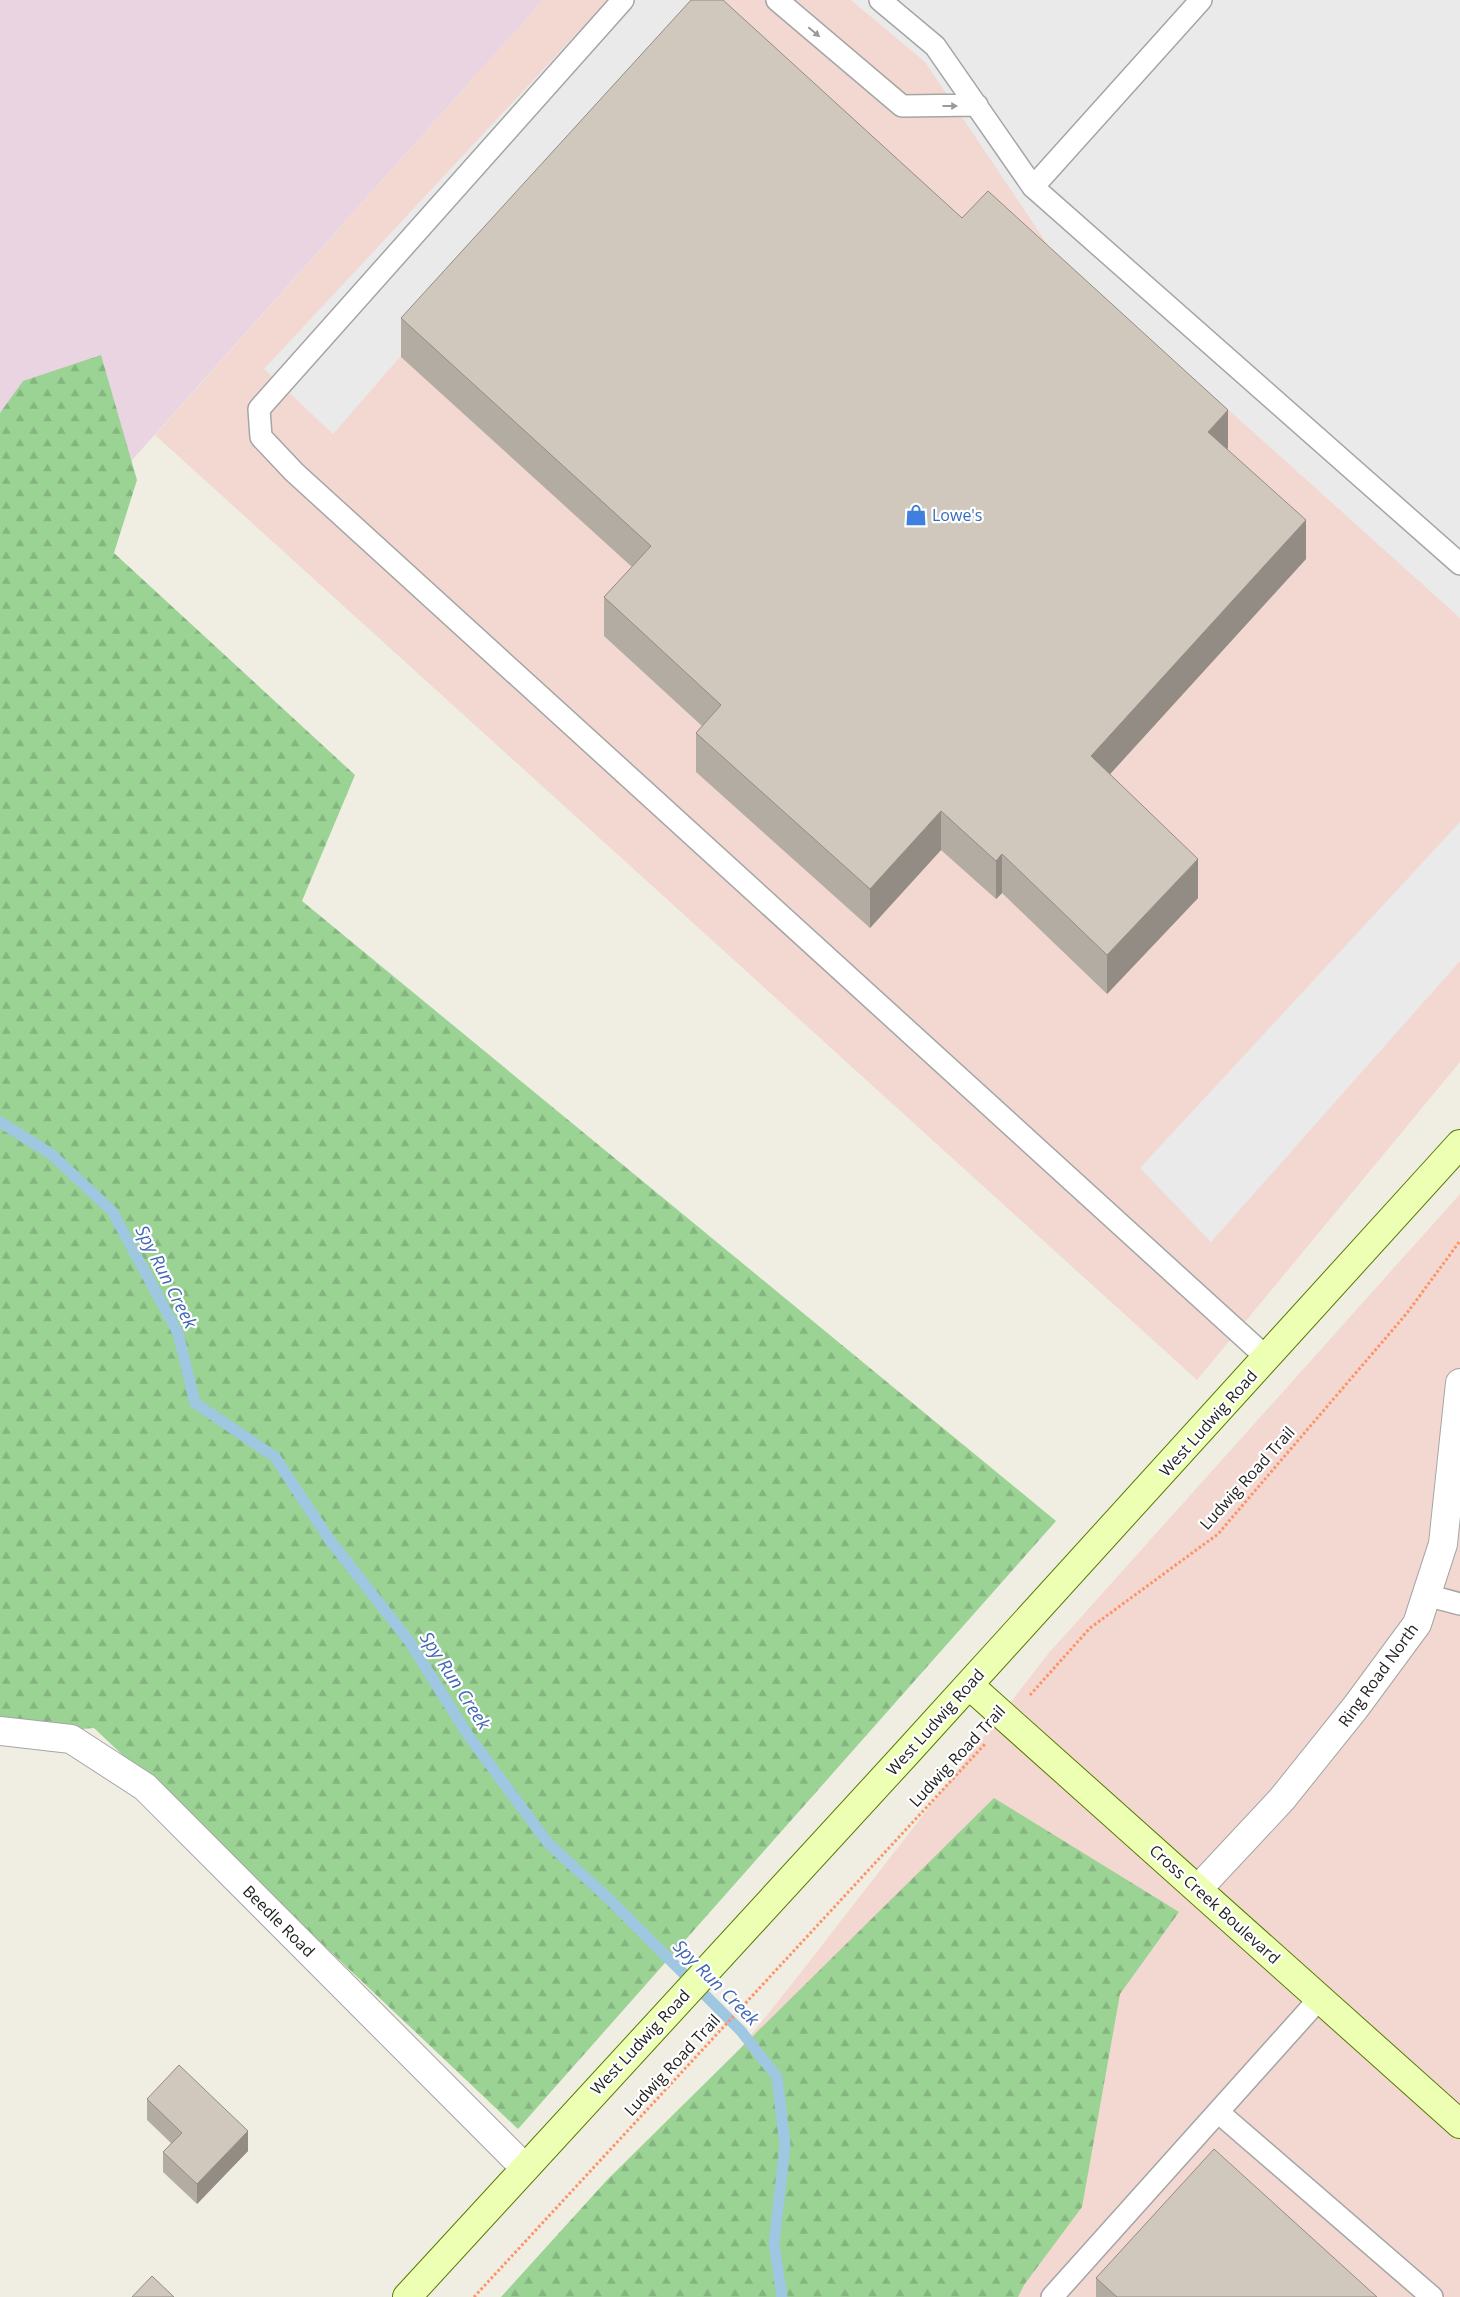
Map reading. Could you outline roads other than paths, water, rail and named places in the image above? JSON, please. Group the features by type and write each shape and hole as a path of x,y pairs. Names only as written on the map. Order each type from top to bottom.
{"main road":[{"name":"West Ludwig Road","path":"407,2297 969,1685 1460,1144"},
{"name":"Cross Creek Boulevard","path":"969,1685 1460,2124"}],"street":[{"name":"Ring Road North","path":"1198,1889 1282,1799 1355,1708 1417,1624 1443,1544 1460,1383"},
{"name":"Beedle Road","path":"0,1731 71,1739 145,1788 525,2168"}],"lane":[{"path":"623,0 259,410 261,437 294,472 1267,1358"},
{"path":"777,0 902,106 977,105"},
{"path":"880,0 935,46 1033,187 1460,564"},
{"path":"1033,187 1201,0"},
{"path":"1426,1595 1460,1604"},
{"path":"1052,2297 1320,1998"},
{"path":"1218,2112 1432,2297"}],"waterway":[{"name":"Spy Run Creek","path":"0,1122 51,1154 112,1211 178,1333 195,1403 275,1457 329,1539 409,1641 468,1735 548,1843 612,1902 741,2031 777,2077 785,2145 774,2244 782,2297"}],"place":[{"name":"Lowe's","path":"916,515"}]}
